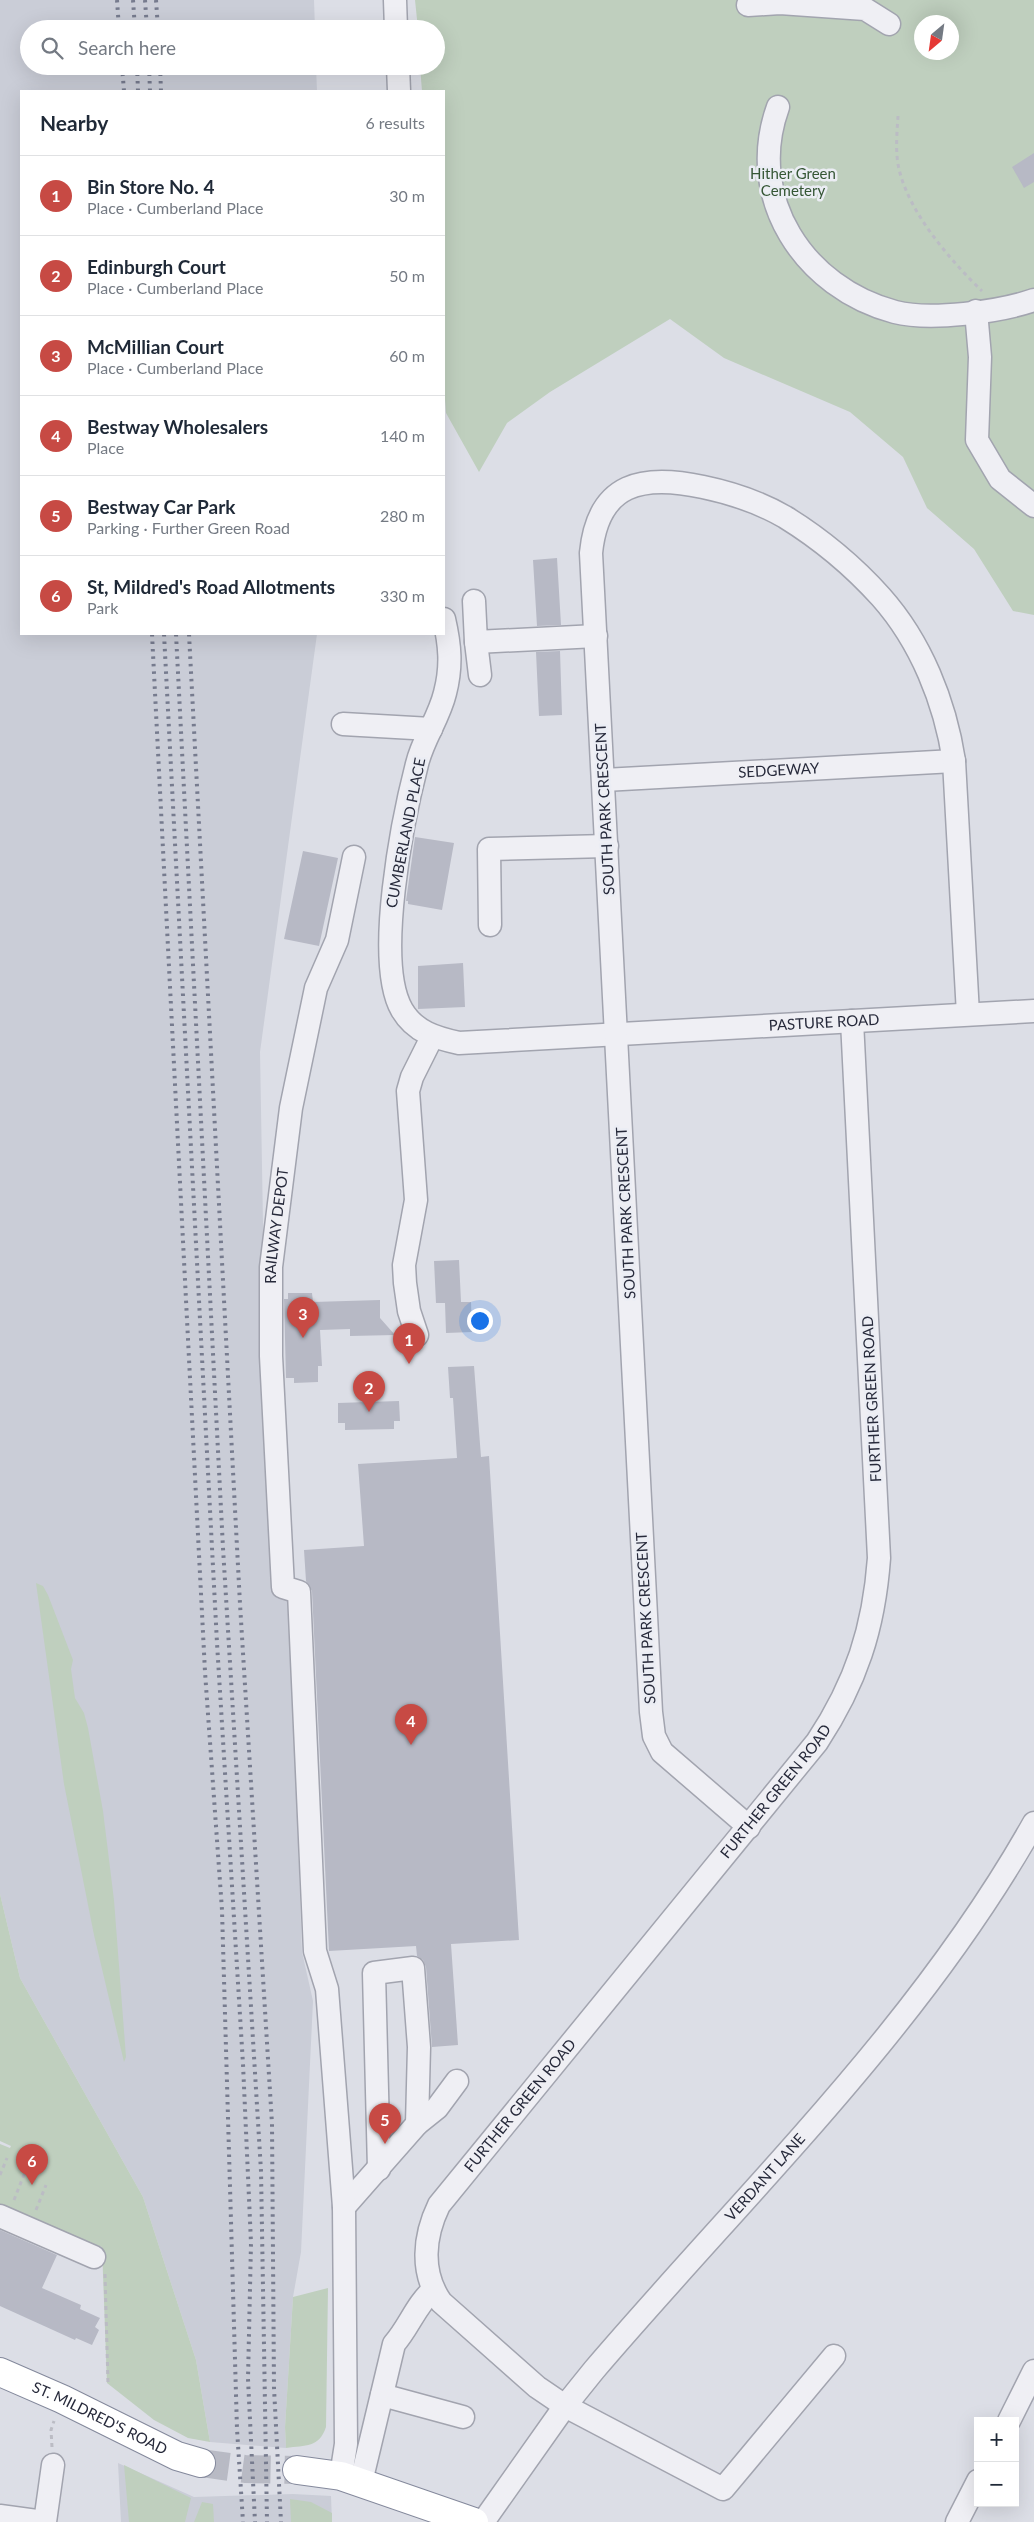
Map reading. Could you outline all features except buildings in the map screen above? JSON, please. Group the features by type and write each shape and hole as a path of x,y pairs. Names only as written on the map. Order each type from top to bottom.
{"highway":[{"name":"ST. MILDRED'S ROAD","path":"0,2372 62,2399 177,2456 201,2463"},
{"path":"297,2470 351,2479 474,2522"}],"street":[{"path":"394,0 395,20"},
{"path":"748,5 780,3 865,9 889,24"},
{"path":"398,75 399,90"},
{"path":"778,107 770,128 770,183 779,211 799,251 836,286 868,302 895,312 919,316 998,308 1034,300"},
{"path":"976,311 980,357 977,440 1000,479 1034,506"},
{"name":"SOUTH PARK CRESCENT","path":"749,1827 662,1752 654,1736 651,1712 615,1035 604,780 590,553 596,523 613,499 638,484 652,481 696,486 740,496 763,506 804,530 833,553 880,596 909,635 920,654 948,726 954,761 968,1014"},
{"path":"474,601 480,675"},
{"name":"CUMBERLAND PLACE","path":"445,623 451,650 445,694 417,762 399,856 390,919 394,989 402,1010 416,1027 432,1037 459,1043 615,1035"},
{"path":"476,642 596,636"},
{"path":"343,724 431,729"},
{"name":"SEDGEWAY","path":"604,780 954,761"},
{"path":"490,925 488,849 607,846"},
{"name":"RAILWAY DEPOT","path":"344,2207 327,1989 316,1952 299,1592 283,1587 271,1356 271,1267 291,1108 316,988 337,940 354,857"},
{"name":"PASTURE ROAD","path":"615,1035 1034,1011"},
{"name":"FURTHER GREEN ROAD","path":"437,2296 427,2275 428,2237 439,2205 817,1742 834,1716 848,1689 860,1658 876,1594 879,1558 852,1021"},
{"path":"417,1335 409,1311 404,1266 416,1200 408,1091 412,1078 432,1037"},
{"name":"VERDANT LANE","path":"483,2522 565,2406 826,2108 903,2015 993,1891 1034,1823"},
{"path":"380,2169 374,1973 413,1968 419,2047 417,2124"},
{"path":"351,2479 346,2444 344,2207 380,2169 417,2124 437,2108 457,2081"},
{"path":"6,2209 100,2261"},
{"path":"351,2479 382,2395 394,2344 406,2330 421,2301 437,2296 538,2387 565,2406 723,2489 834,2356"},
{"path":"1011,2417 1034,2371"},
{"path":"382,2395 463,2417"},
{"path":"0,2516 44,2522 53,2465"},
{"path":"957,2522 974,2489"}],"path":[{"path":"898,116 898,168 906,190 939,243 966,276 998,308"},
{"path":"0,2175 7,2158"},
{"path":"6,2209 25,2172"},
{"path":"35,2211 46,2185"},
{"path":"100,2261 108,2384"},
{"path":"53,2465 51,2430 62,2399"}],"shaded area":[{"path":"0,0 314,0 315,20 20,20 20,75 316,75 317,90 20,90 20,635 317,635 260,1052 267,1452 289,1596 302,1952 313,2001 301,2252 293,2297 285,2427 286,2448 210,2442 196,2360 143,2197 20,1978 0,1894"},
{"path":"118,2463 194,2497 293,2494 331,2496 332,2522 121,2522"}],"green space":[{"name":"Hither Green Cemetery","path":"415,0 1034,0 1034,615 1013,611 974,549 927,508 903,457 850,412 724,358 670,319 550,392 507,423 479,472 446,413 445,90 422,90 421,75 445,75 445,20 417,20"},
{"path":"36,1583 43,1586 48,1595 73,1660 71,1669 75,1698 84,1713 88,1728 103,1811 114,1900 126,2057 124,2062 94,1935 64,1784"},
{"path":"0,1894 20,1978 143,2197 196,2360 210,2442 188,2438 154,2420 107,2383 102,2247 94,2244 88,2246 0,2208 0,2144 10,2148 11,2146 0,2141"},
{"path":"328,2288 326,2427 320,2439 316,2442 306,2446 286,2448 285,2427 293,2297"},
{"path":"124,2465 191,2498 185,2522 129,2522"},
{"path":"290,2499 311,2502 332,2513 332,2522 291,2522"},
{"path":"202,2502 213,2504 214,2522 194,2522"}],"tunnel":[{"path":"201,2463 245,2469 297,2470"}],"railway":[{"path":"117,0 118,20"},
{"path":"133,0 134,20"},
{"path":"145,0 146,20"},
{"path":"156,0 157,20"},
{"path":"123,75 124,90"},
{"path":"137,75 138,90"},
{"path":"149,75 150,90"},
{"path":"160,75 161,90"},
{"path":"152,635 205,1672 222,1910 237,2429 243,2522"},
{"path":"164,635 217,1643 243,2064 251,2243 248,2379 255,2522"},
{"path":"176,635 223,1548 261,2171 267,2522"},
{"path":"189,635 240,1604 272,2124 274,2388 281,2522"}],"place":[{"name":"McMillian Court","path":"303,1338"},
{"name":"Bin Store No. 4","path":"409,1364"},
{"name":"Edinburgh Court","path":"369,1412"},
{"name":"Bestway Wholesalers","path":"411,1745"},
{"name":"Bestway Car Park","path":"385,2144"},
{"name":"St, Mildred's Road Allotments","path":"32,2185"}]}
